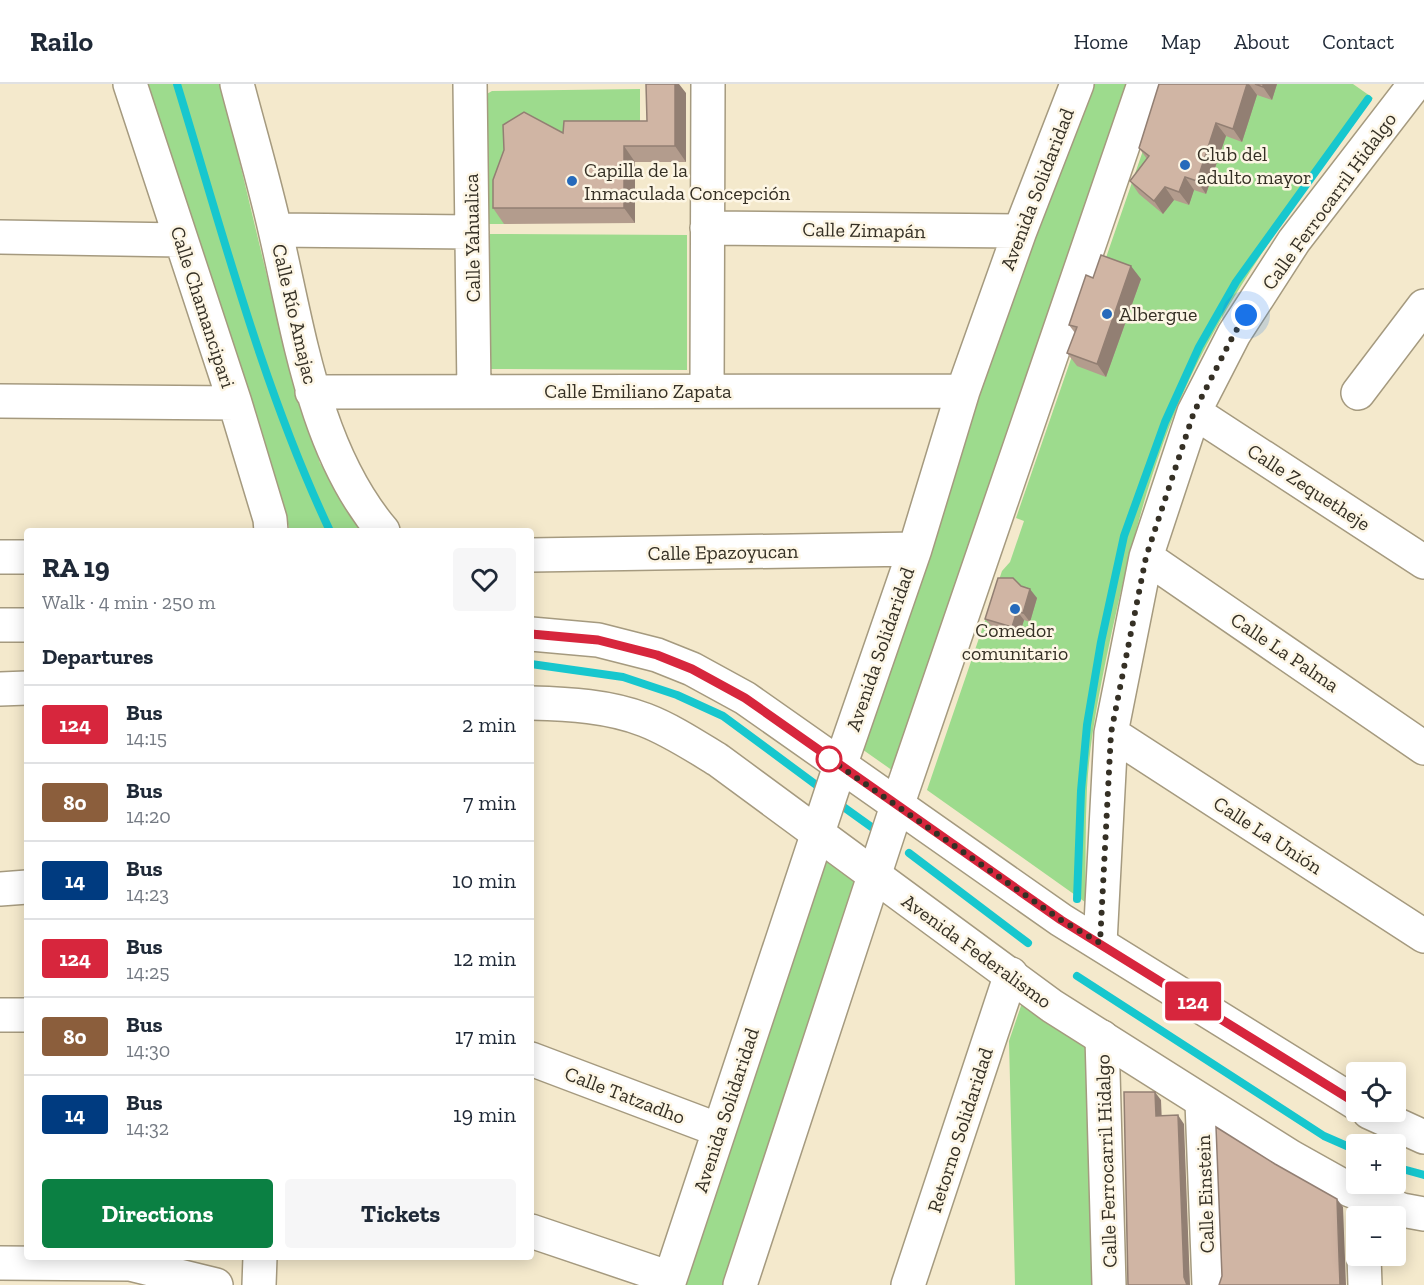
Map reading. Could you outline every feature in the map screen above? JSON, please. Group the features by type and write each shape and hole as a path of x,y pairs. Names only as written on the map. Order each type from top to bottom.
{"street":[{"name":"Calle Chamancipari","path":"130,84 235,403 272,528"},
{"name":"Calle Río Amajac","path":"237,84 276,230 312,392 339,461 381,528"},
{"name":"Calle Yahualica","path":"470,84 474,392"},
{"path":"707,391 708,84"},
{"name":"Avenida Solidaridad","path":"669,1282 840,766 915,549 963,391 1020,231 1077,84"},
{"path":"740,1285 897,806 1144,84"},
{"name":"Calle Ferrocarril Hidalgo","path":"1100,943 1111,733 1146,557 1194,412 1234,334 1294,241 1412,90"},
{"name":"Calle Zimapán","path":"708,228 1020,231"},
{"path":"276,230 472,232"},
{"path":"0,237 180,240"},
{"path":"1358,393 1424,306"},
{"name":"Calle Emiliano Zapata","path":"312,392 963,391"},
{"path":"0,401 235,403"},
{"name":"Calle Zequetheje","path":"1194,412 1424,562"},
{"name":"Calle Epazoyucan","path":"534,555 915,549"},
{"path":"0,557 24,557"},
{"name":"Calle La Palma","path":"1146,557 1424,748"},
{"path":"0,625 24,625"},
{"path":"534,634 598,640 657,655 692,669 745,698 1061,920 1346,1097"},
{"path":"0,689 24,688"},
{"name":"Avenida Federalismo","path":"534,702 599,707 645,720 718,760 1052,1006 1291,1157 1350,1190 1366,1206"},
{"name":"Calle La Unión","path":"1111,733 1424,936"},
{"path":"0,889 24,887"},
{"name":"Retorno Solidaridad","path":"908,1285 1011,974"},
{"path":"0,1015 24,1015"},
{"name":"Calle Ferrocarril Hidalgo","path":"1102,1037 1109,1285"},
{"name":"Calle Tatzadho","path":"534,1060 719,1130"},
{"name":"Calle Einstein","path":"1202,1102 1209,1285"},
{"path":"1392,1122 1424,1137"},
{"name":"Avenida Federalismo","path":"1406,1211 1424,1214"},
{"path":"534,1232 669,1282"},
{"path":"259,1285 260,1260"},
{"path":"0,1263 130,1264 216,1285"},
{"path":"1364,1266 1365,1285"}],"green space":[{"path":"144,84 221,84 289,368 320,463 352,513 365,528 289,528"},
{"path":"1083,84 1127,84 896,773 859,747"},
{"path":"1166,84 1353,84 1373,98 1276,233 1231,303 1191,376 1165,437 1144,501 1127,566 1097,709 1087,788 1085,902 927,790 1002,571 1010,562 1024,521 1016,518"},
{"path":"640,89 640,134 504,195 504,224 485,224 485,95 492,91"},
{"path":"490,234 687,235 687,370 489,369"},
{"path":"825,851 860,878 725,1285 681,1285"},
{"path":"1023,1000 1090,1044 1097,1285 1015,1285 1009,1041"}],"building":[{"name":"Capilla de la Inmaculada Concepción","path":"646,84 675,84 675,146 624,146 624,208 493,208 493,180 504,150 503,125 524,112 563,133 564,121 647,121"},
{"path":"1159,84 1247,84 1233,129 1216,123 1197,181 1185,177 1179,192 1165,187 1154,201 1130,181 1149,156 1139,148"},
{"path":"1101,255 1131,266 1097,364 1067,353 1077,327 1069,325 1086,275 1093,278"},
{"name":"Comedor comunitario","path":"998,578 1013,578 1021,586 1030,589 1023,613 1017,611 1012,627 985,619"},
{"path":"1124,1092 1155,1092 1156,1116 1178,1115 1184,1277 1187,1285 1128,1285"},
{"path":"1216,1127 1337,1199 1340,1285 1219,1285 1222,1276"}],"waterway":[{"path":"177,84 264,367 306,477 329,528"},
{"path":"1077,899 1081,791 1087,725 1101,642 1124,536 1165,422 1199,347 1236,282 1368,99"},
{"path":"534,664 623,677 677,695 723,716 819,787"},
{"path":"838,803 877,831"},
{"path":"909,853 1028,943"},
{"path":"1077,976 1324,1136 1346,1146"},
{"path":"1406,1170 1424,1175"}],"bus line":[{"name":"124","path":"534,634 598,640 657,655 692,669 745,698 1061,920 1346,1097"}],"place":[{"name":"Club del adulto mayor","path":"1185,165"},
{"name":"Capilla de la Inmaculada Concepción","path":"572,181"},
{"name":"Albergue","path":"1107,314"},
{"name":"Comedor comunitario","path":"1015,609"}],"route":[{"path":"829,759 821,753 1061,920 1100,943 1111,733 1146,557 1194,412 1246,315"}]}
